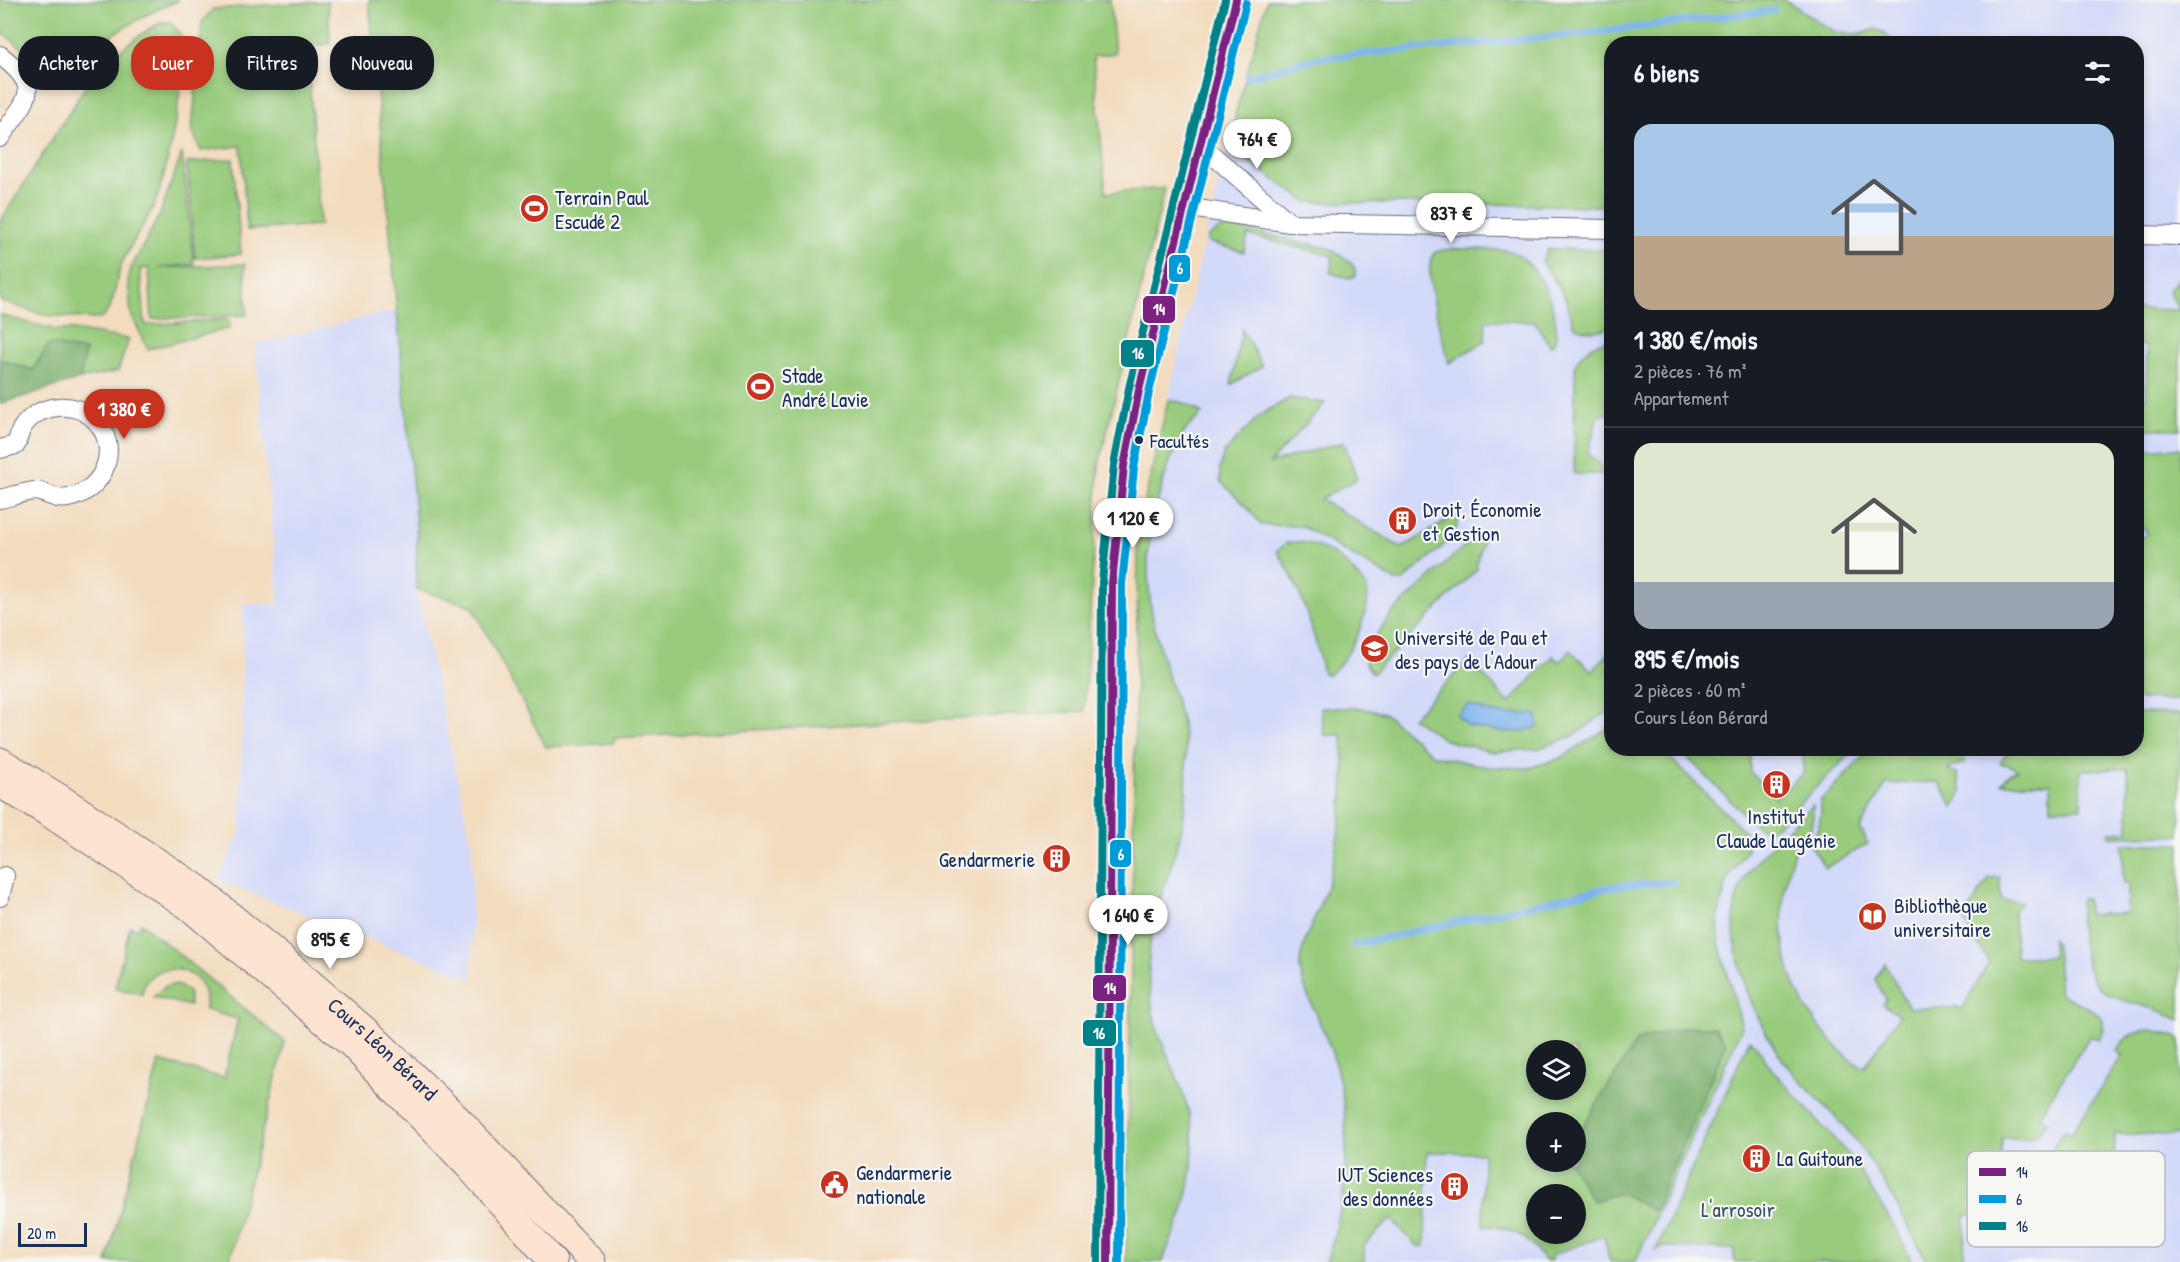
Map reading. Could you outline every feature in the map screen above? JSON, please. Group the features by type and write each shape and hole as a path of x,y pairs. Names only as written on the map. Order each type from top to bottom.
{"main road":[{"name":"Cours Léon Bérard","path":"0,761 197,888 279,956 375,1038 453,1114 592,1262"},
{"name":"Cours Léon Bérard","path":"0,784 47,812 188,906 351,1044 471,1169 553,1262"}],"street":[{"path":"1108,1262 1112,583 1124,466 1139,390 1236,0"},
{"path":"0,55 24,76 28,88 26,98 0,138"},
{"path":"1200,144 1291,223"},
{"path":"1184,207 1291,223 1604,229"},
{"path":"2144,235 2180,236"},
{"path":"0,449 16,445 22,428 32,417 46,409 63,406 84,412 96,421 106,440 108,461 103,475 91,488 71,498 52,498 36,491 0,499"},
{"path":"0,897 6,876"}],"shaded area":[{"name":"Université de Pau et des pays de l'Adour","path":"1660,0 2180,0 2180,1262 1126,1262 1139,531 1186,319 1235,115 1313,151 1604,52 1604,756 2144,756 2144,36 1630,36"},
{"path":"397,310 417,534 416,589 472,844 472,979 218,880 241,831 243,604 279,604 255,344"}],"green space":[{"path":"0,0 179,0 146,15 112,36 18,36 18,44 0,31"},
{"name":"Stade André Lavie","path":"369,0 1110,0 1115,53 1093,56 1106,193 1165,188 1099,465 1084,711 615,738 614,743 546,747 472,606 416,589 417,534 377,90 434,90 434,36 372,36"},
{"path":"1267,0 1784,0 1836,32 1860,33 1875,29 1887,36 1604,36 1604,206 1307,202 1238,154 1235,115"},
{"path":"328,1 330,44 318,45 318,36 226,36 226,90 310,90 320,225 247,230 241,146 201,151 192,130 196,90 214,90 214,36 201,36 202,22 213,9"},
{"path":"161,22 170,22 180,36 139,36"},
{"path":"131,42 131,90 180,90 171,144 160,188 155,203 122,263 113,300 107,313 102,318 94,319 44,315 0,301 0,222 83,90 119,90 119,51"},
{"path":"182,153 194,264 159,268 245,264 247,315 152,319 149,268 140,269 145,325 228,319 231,328 148,349 131,314 128,280 131,268 160,214"},
{"path":"233,159 241,254 195,258 187,163"},
{"path":"1221,228 1243,229 1331,249 1352,264 1356,276 1349,278 1330,273 1333,256 1248,235 1244,252 1207,242 1208,237"},
{"path":"1450,249 1505,250 1527,262 1544,287 1555,317 1554,343 1550,346 1535,322 1486,320 1485,341 1449,363 1434,304 1431,286 1431,258 1436,252"},
{"path":"1548,249 1604,250 1604,329 1592,331 1574,326 1564,295 1542,261"},
{"path":"2180,278 2180,429 2144,429 2147,346 2144,346 2144,309 2179,310 2168,290"},
{"path":"0,315 55,330 73,330 129,339 118,371 80,379 85,351 33,370 0,360"},
{"path":"1242,329 1262,366 1231,385"},
{"path":"1604,341 1604,414 1598,415 1588,453 1602,468 1601,474 1574,474 1575,365 1582,354"},
{"path":"49,344 85,351 80,379 0,404 0,360 33,370"},
{"path":"1290,398 1325,403 1270,463 1344,442 1357,479 1320,499 1402,548 1456,515 1459,517 1454,536 1403,581 1396,581 1302,526 1261,525 1248,508 1220,481 1220,468 1224,453 1256,419"},
{"path":"1168,400 1185,403 1202,413 1186,430 1172,456 1155,511 1149,546 1148,582 1152,616 1183,727 1186,774 1182,825 1153,926 1149,975 1151,1002 1157,1029 1187,1104 1192,1131 1193,1155 1185,1202 1163,1262 1126,1262 1138,550 1145,500"},
{"path":"2180,448 2180,700 2144,699 2144,536 2147,534 2144,529 2144,450"},
{"path":"1474,537 1483,538 1477,569 1372,674 1365,662 1366,649 1392,613"},
{"path":"1287,543 1313,545 1331,553 1346,564 1366,586 1367,607 1363,620 1351,648 1328,675 1323,673 1316,642 1300,594 1277,551"},
{"path":"1570,650 1592,671 1604,658 1604,714 1573,736 1537,749 1493,752 1445,740 1412,718 1469,660 1509,703 1553,656 1559,662"},
{"path":"1321,708 1359,708 1384,713 1433,755 1488,767 1529,768 1561,758 1604,730 1604,756 1668,756 1748,835 1749,843 1746,851 1728,878 1718,916 1719,943 1742,1027 1635,1262 1610,1262 1604,1236 1586,1243 1586,1184 1526,1184 1526,1240 1503,1228 1483,1226 1483,1153 1427,1152 1425,1246 1417,1246 1391,1219 1364,1245 1364,1262 1326,1262 1340,1210 1346,1155 1346,1127 1338,1073 1330,1047 1304,986 1300,966 1303,947 1329,880 1337,843 1344,770 1342,735 1324,735"},
{"path":"2144,713 2180,714 2180,835 2109,836 2109,832 2128,831 2128,769 2081,770 2081,808 2051,808 2051,783 2001,783 2011,773 2018,770 2000,763 2004,756 2144,756"},
{"path":"1686,756 1750,756 1750,772 1776,798 1803,773 1803,756 1848,756 1778,825 1768,829 1758,827"},
{"path":"1864,756 1962,756 1966,763 1953,766 1948,770 1957,773 1962,792 1954,808 1939,782 1886,784 1860,828 1868,844 1825,868 1810,844 1819,823 1820,801"},
{"path":"1813,805 1810,830 1806,838 1801,832 1785,885 1782,912 1783,938 1796,988 1809,1012 1844,1054 1864,1068 1899,1016 1883,1004 1886,1000 1875,979 1885,964 1909,1008 1963,1008 1989,962 1963,919 1989,878 2000,877 2001,900 2022,902 2014,910 2016,957 2052,957 2053,939 2056,945 2060,994 2089,1008 2101,1017 2104,1031 2099,1040 2090,1036 2039,1116 2047,1122 2037,1134 2028,1138 2002,1138 2001,1151 1967,1151 1964,1262 1927,1262 1893,1198 1864,1152 1846,1128 1788,1067 1763,1028 1743,978 1734,927 1736,902 1743,881 1765,852"},
{"path":"2123,844 2180,844 2180,1020 2158,1010 2124,1001 2103,991 2090,973 2085,959 2079,914 2081,899 2087,899 2088,915 2127,913 2128,884 2123,884"},
{"path":"141,923 285,1042 229,1262 107,1262 159,1061 224,1078 238,1019 205,1010 205,994 202,986 184,971 168,969 160,971 146,982 142,994 115,988 130,926 139,929"},
{"path":"177,985 188,991 190,1006 153,997 166,986"},
{"path":"1687,1027 1715,1027 1726,1044 1654,1211 1621,1193 1593,1201 1586,1190 1586,1184 1582,1184 1575,1172 1586,1172 1586,1121 1637,1040"},
{"path":"2152,1030 2180,1038 2180,1135 2115,1134 2114,1151 2051,1151 2064,1130 2071,1134 2122,1056 2116,1051 2127,1038 2139,1031"},
{"name":"L'arrosoir","path":"1749,1040 1755,1044 1773,1071 1853,1160 1897,1231 1912,1262 1734,1262 1734,1249 1664,1247 1656,1250"},
{"path":"1582,1244 1552,1255 1551,1261 1545,1261 1532,1245"}],"water":[{"path":"1468,705 1497,714 1537,715 1538,727 1519,732 1495,731 1468,726 1457,715"}],"waterway":[{"path":"1247,77 1318,58 1581,34 1774,10"},
{"path":"1354,945 1615,886 1673,882"}],"transit line":[{"name":"16","path":"1098,1262 1102,582 1114,465 1129,388 1225,0"},
{"name":"14","path":"1108,1262 1112,583 1124,466 1139,390 1236,0"},
{"name":"6","path":"1119,1262 1122,584 1134,468 1149,392 1246,3"}],"place":[{"name":"Terrain Paul Escudé 2","path":"534,209"},
{"name":"Stade André Lavie","path":"761,387"},
{"name":"Facultés","path":"1139,440"},
{"name":"Droit, Économie et Gestion","path":"1402,521"},
{"name":"Université de Pau et des pays de l'Adour","path":"1374,649"},
{"name":"Institut Claude Laugénie","path":"1776,785"},
{"name":"Gendarmerie","path":"1056,859"},
{"name":"Bibliothèque universitaire","path":"1873,917"},
{"name":"La Guitoune","path":"1756,1158"},
{"name":"Gendarmerie nationale","path":"835,1184"},
{"name":"IUT Sciences des données","path":"1454,1186"}]}
